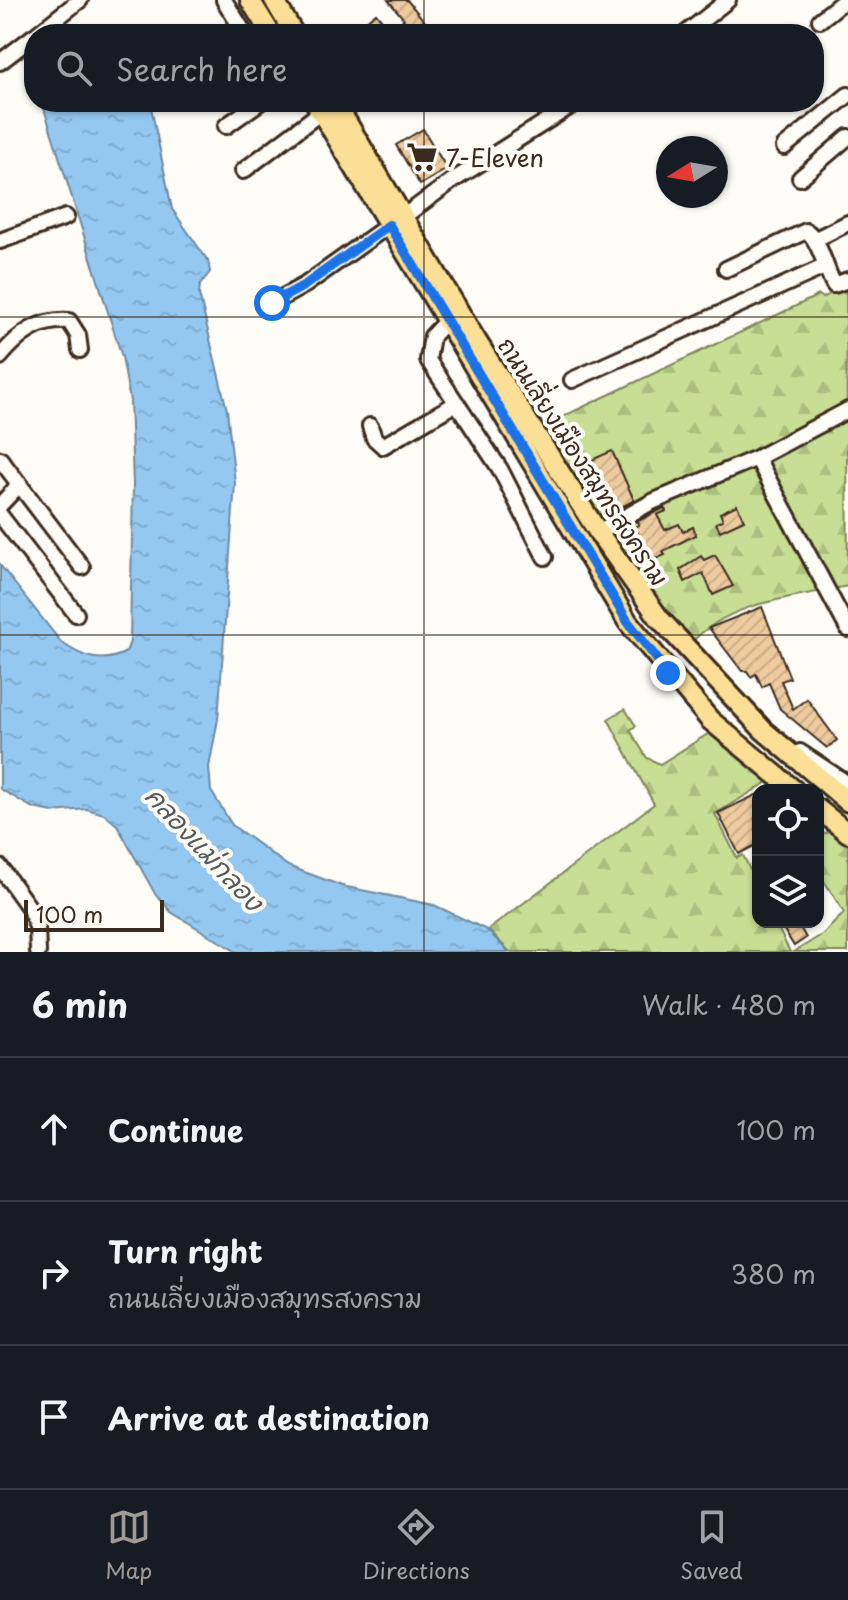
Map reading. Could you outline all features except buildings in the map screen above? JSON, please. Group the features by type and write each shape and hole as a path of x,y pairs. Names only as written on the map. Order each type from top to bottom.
{"main road":[{"path":"250,0 265,24"},
{"path":"274,0 288,24"},
{"name":"ถนนเลี่ยงเมืองสมุทรสงคราม","path":"325,112 598,532 659,618 763,730 848,802"},
{"name":"ถนนเลี่ยงเมืองสมุทรสงคราม","path":"396,221 446,321 628,622 710,720 787,784"},
{"path":"824,814 848,833"}],"street":[{"path":"49,24 80,0"},
{"path":"225,0 239,24"},
{"path":"698,24 728,0"},
{"path":"820,20 845,0"},
{"path":"0,62 24,43"},
{"path":"784,147 848,95"},
{"path":"226,126 246,112"},
{"path":"243,171 311,112"},
{"path":"272,303 305,285 452,181 561,112"},
{"path":"800,178 848,137"},
{"path":"0,241 66,217"},
{"path":"816,239 848,223"},
{"path":"726,269 806,231 816,239 824,267 834,285 848,280"},
{"path":"572,380 824,267"},
{"path":"0,357 22,335 52,320 69,321 78,335 80,350"},
{"path":"446,321 432,336 428,360 500,469 545,557"},
{"path":"370,426 374,438 383,446 455,404"},
{"path":"598,532 652,502 757,458 848,410"},
{"path":"757,458 848,629"},
{"path":"0,459 82,567"},
{"path":"0,505 20,484"},
{"path":"0,515 76,614"},
{"path":"722,689 767,727 848,784"},
{"path":"0,867 30,909 37,927 38,952"}],"green space":[{"path":"846,284 848,586 744,609 707,629 691,643 630,566 543,426 819,295 823,298"},
{"path":"625,709 636,726 630,730 647,758 660,764 719,727 776,777 764,784 752,784 752,792 715,814 737,858 743,855 752,874 752,928 778,928 790,952 510,952 488,930 654,804 608,719"},
{"path":"841,829 848,833 848,952 794,952 823,934 844,913 824,881 824,833"}],"water":[{"name":"คลองแม่กลอง","path":"45,112 152,112 172,209 208,261 210,272 200,285 199,294 227,410 235,483 218,719 209,767 211,791 232,825 288,866 342,886 434,905 487,930 509,952 237,952 171,912 154,892 117,825 104,814 87,809 53,812 33,808 0,789 0,565 61,642 69,647 100,659 126,652 130,641 133,484 130,401 122,357"}],"place":[{"name":"7-Eleven","path":"422,157"}],"route":[{"path":"272,303 305,285 389,225 628,622 668,673"}]}
